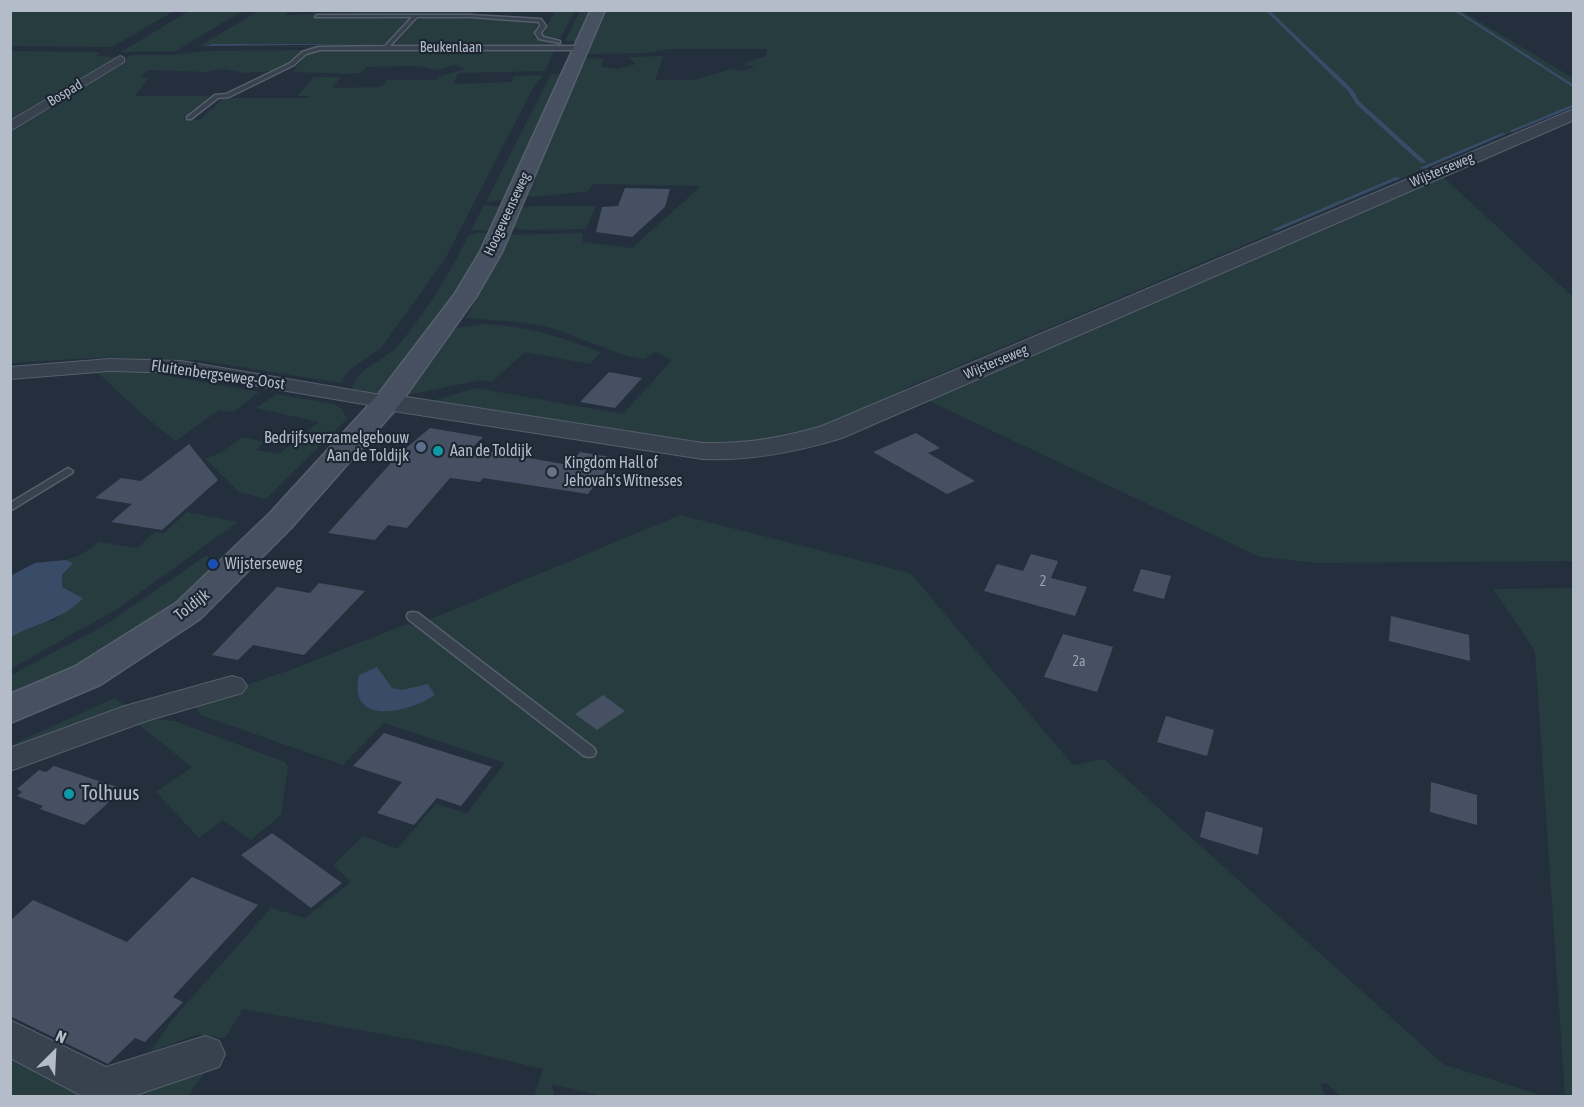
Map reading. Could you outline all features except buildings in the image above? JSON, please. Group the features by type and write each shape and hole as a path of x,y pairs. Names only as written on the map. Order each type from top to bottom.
{"main road":[{"name":"Hoogeveenseweg","path":"387,402 464,297 491,252 598,10"},
{"name":"Toldijk","path":"10,710 87,676 188,611 209,593 281,520 387,402"}],"street":[{"name":"Bospad","path":"10,126 120,60"},
{"name":"Wijsterseweg","path":"387,402 703,451 735,452 802,441 854,422 1574,114"},
{"name":"Fluitenbergseweg-Oost","path":"10,373 110,365 181,367 387,402"},
{"path":"10,760 136,713 232,686"},
{"path":"10,1038 104,1087 205,1054"}],"lane":[{"name":"Beukenlaan","path":"317,16 471,16 536,20 541,21 543,26 538,33 541,38 583,46"},
{"path":"386,48 416,16"},
{"name":"Beukenlaan","path":"189,118 217,96 227,96 292,64 304,53 320,48 583,46"},
{"path":"10,508 68,471"},
{"path":"413,616 589,752"}],"green space":[{"path":"11,10 174,11 112,47 11,46"},
{"path":"405,10 475,12 473,14 313,16 409,19 385,44 207,46 383,46 380,47 200,46 258,11 289,11 285,15"},
{"path":"189,11 242,11 176,51 121,52"},
{"path":"556,11 575,11 560,38 547,39 543,35"},
{"path":"580,11 592,11 578,41 565,41"},
{"path":"606,11 1462,11 1573,78 1573,106 904,389 910,392 824,428 768,441 709,445 429,402 476,388 623,414 672,360 656,352 644,359 624,355 549,327 466,318 498,259 506,235 582,233 583,242 632,248 701,186 593,184 587,192 524,196 586,58 605,59 601,64 602,67 618,69 636,64 628,57 663,56 655,80 696,80 730,69 743,71 755,67 742,64 766,56 767,49 668,49 646,53 588,54"},
{"path":"431,17 531,21 538,25 533,37 558,44 556,47 394,46 544,45 395,44 418,19"},
{"path":"555,49 545,71 459,73 453,84 511,82 514,76 543,75 532,90 445,259 381,348 349,370 341,383 197,360 92,358 11,363 11,130 131,55 173,55 206,51 306,50 296,55 285,70 244,73 223,69 206,72 148,70 140,76 149,78 135,96 211,96 182,119 199,120 225,98 308,98 310,96 298,96 313,77 341,77 332,88 382,87 387,80 436,80 438,77 465,69 454,65 437,70 418,66 367,67 360,73 347,74 293,72 307,53 317,50"},
{"path":"11,51 100,52 96,56 117,57 11,122"},
{"path":"551,74 563,74 507,199 486,202"},
{"path":"1441,175 1573,297 1573,561 1317,563 1260,557 929,401"},
{"path":"484,205 504,207 492,231 471,230"},
{"path":"596,206 586,229 524,230 510,227 519,208"},
{"path":"477,233 491,233 456,296 382,391 368,394 352,392 353,384 362,372 390,353 405,337 454,264 468,236"},
{"path":"482,324 543,333 601,352 590,364 525,352 492,382 481,380 408,395 407,393 452,329"},
{"path":"98,373 157,374 259,392 233,412 219,410 176,441 142,414"},
{"path":"276,394 334,404 342,409 347,419 266,499 239,492 205,459 220,453 242,437 264,442 256,450 279,454 319,422 256,408"},
{"path":"187,512 238,522 117,609 11,669 11,637 36,624 55,620 82,598 62,587 62,575 72,563 65,560 81,555 99,542 137,548 155,532 164,533"},
{"path":"680,515 910,573 1073,765 1104,759 1443,1064 1543,1096 1340,1096 1326,1083 1321,1084 1325,1096 602,1096 551,1084 555,1096 534,1096 543,1069 442,1045 243,1009 225,1038 196,1035 150,1052 172,1020 271,908 305,918 351,882 333,865 363,836 397,849 436,804 467,813 505,763 384,723 343,765 200,715 196,707 199,701 293,669 407,624 414,626"},
{"path":"207,555 215,570 169,610 119,643 11,700 11,675 105,625"},
{"path":"1573,588 1574,1096 1565,1096 1535,651 1493,589"},
{"path":"115,698 131,710 11,752 11,745"},
{"path":"153,719 175,721 285,762 288,767 281,815 251,840 223,820 199,838 156,792 192,767 134,721"},
{"path":"11,1059 87,1096 11,1096"},
{"path":"197,1071 206,1071 188,1096 115,1096"}],"water":[{"path":"212,44 385,44 206,46"},
{"path":"65,560 73,563 62,575 62,587 83,598 58,616 11,637 12,575 35,563"},
{"path":"377,667 392,688 402,690 428,684 435,695 397,710 371,709 362,703 358,692 359,675"}],"waterway":[{"path":"1266,10 1350,90 1358,103 1423,162"},
{"path":"1454,10 1574,87"},
{"path":"1511,131 1574,105"},
{"path":"1422,168 1504,134"},
{"path":"1274,230 1398,178"}],"place":[{"name":"Bedrijfsverzamelgebouw Aan de Toldijk","path":"421,447"},
{"name":"Aan de Toldijk","path":"438,451"},
{"name":"Kingdom Hall of Jehovah's Witnesses","path":"552,472"},
{"name":"Wijsterseweg","path":"213,564"},
{"name":"Tolhuus","path":"69,794"}]}
